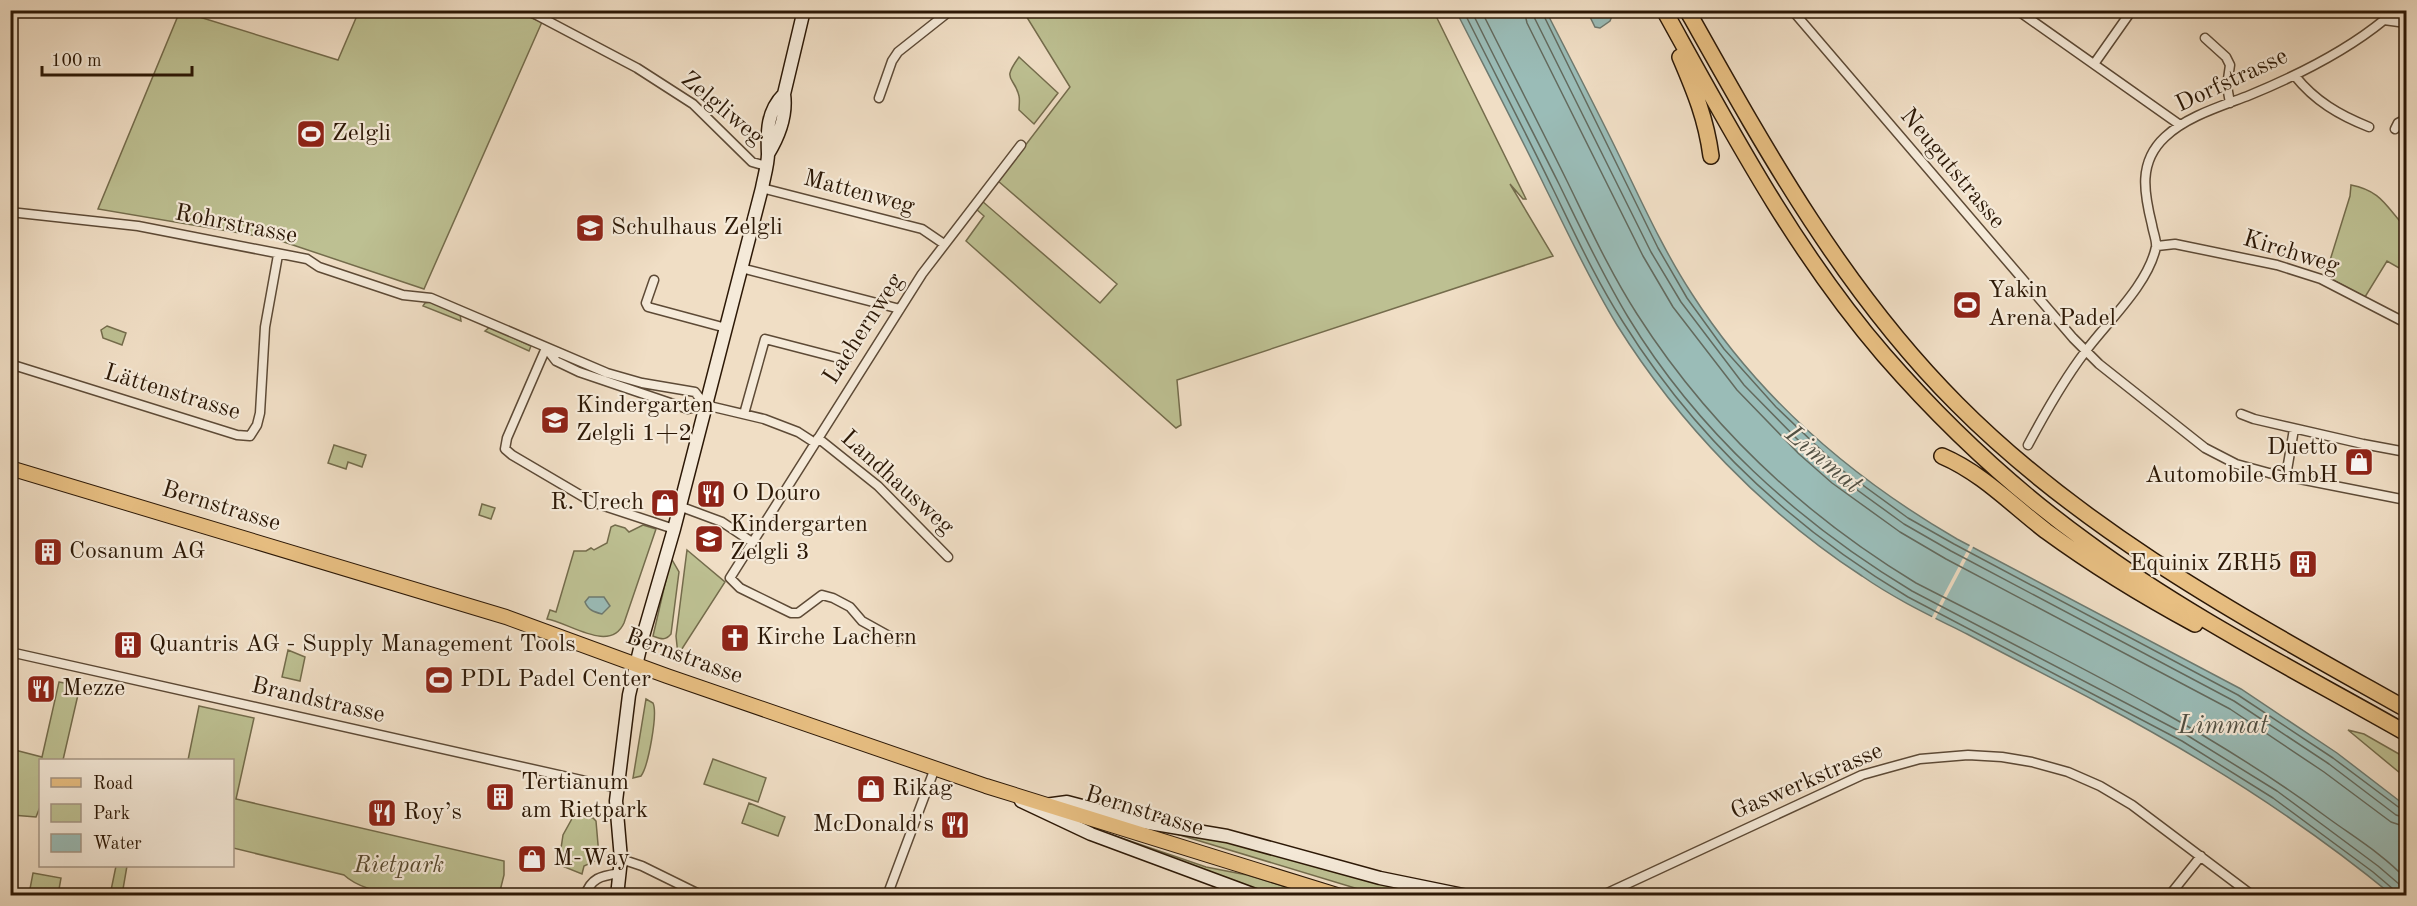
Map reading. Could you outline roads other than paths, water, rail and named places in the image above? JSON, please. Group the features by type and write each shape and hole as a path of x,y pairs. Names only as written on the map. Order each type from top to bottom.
{"highway":[{"path":"1662,10 1701,105 1708,130 1711,156"},
{"path":"1662,10 1739,144 1809,256 1883,354 1947,423 2042,508 2122,566 2195,614 2406,733"},
{"path":"1687,10 1768,152 1822,239 1852,282 1902,344 1956,404 2014,458 2120,540 2210,598 2406,709"},
{"path":"1942,456 1970,471 2044,529 2140,594 2385,721"}],"main road":[{"path":"617,896 621,859 617,788 629,695 726,328 767,160 781,126 785,105 784,94 804,10"},
{"name":"Bernstrasse","path":"10,468 506,617 996,789 1340,896"},
{"path":"996,789 1090,834 1258,896"},
{"path":"1045,805 1067,802 1143,822 1227,836 1380,878 1468,896"}],"street":[{"name":"Zelgliweg","path":"527,10 637,68 687,100 752,162 767,160"},
{"path":"879,98 892,61 898,52 951,10"},
{"name":"Neugutstrasse","path":"1792,10 2085,352 2205,448 2250,469 2406,500"},
{"path":"2017,10 2180,125"},
{"path":"2094,64 2133,10"},
{"name":"Dorfstrasse","path":"2157,246 2146,201 2145,168 2153,149 2166,136 2180,125 2295,76 2383,15 2406,24"},
{"path":"2205,38 2226,57 2230,65 2227,86 2230,103"},
{"path":"2295,76 2329,109 2369,127"},
{"path":"2395,129 2398,123 2406,119"},
{"name":"Lachernweg","path":"898,641 862,621 850,607 833,598 822,595 798,613 791,613 740,588 730,578 900,309 944,244 1022,145"},
{"name":"Mattenweg","path":"762,188 922,230 944,244"},
{"name":"Rohrstrasse","path":"10,212 138,226 308,259 320,267 403,295 431,298 612,375 695,392 705,405 688,409 589,376 556,361 546,348"},
{"name":"Kirchweg","path":"2157,246 2175,244 2277,265 2321,279 2406,323"},
{"path":"2028,445 2063,384 2146,272 2157,246"},
{"name":"Lättenstrasse","path":"10,364 237,435 250,436 257,425 260,413 265,327 278,255"},
{"path":"741,268 900,309"},
{"path":"654,280 645,303 648,307 726,328"},
{"path":"744,414 765,339 846,360"},
{"path":"546,348 507,438 505,449 592,502 674,529"},
{"name":"Landhausweg","path":"705,405 781,424 817,441 878,486 948,557"},
{"path":"2241,414 2295,429 2406,452"},
{"path":"2286,477 2295,429"},
{"path":"679,506 722,522 752,542"},
{"name":"Brandstrasse","path":"10,652 617,788"},
{"name":"Gaswerkstrasse","path":"1601,896 1862,775 1900,763 1939,756 2002,757 2032,762 2068,772 2100,786 2132,805 2253,896"},
{"path":"887,896 934,768"},
{"path":"2169,896 2201,856"},
{"path":"621,859 642,866 703,896"},
{"path":"585,896 588,885 596,878 620,873"}],"water":[{"path":"1591,10 1614,11 1610,21 1600,28 1595,27 1590,17"},
{"name":"Limmat","path":"1456,11 1546,11 1681,277 1718,332 1746,367 1810,432 1844,462 1918,515 1957,539 2241,689 2337,753 2406,806 2406,895 2392,895 2286,815 2212,767 2081,693 1913,607 1875,584 1826,551 1758,495 1696,431 1641,362 1617,325 1580,258"},
{"path":"589,597 604,597 610,606 602,614 594,611 585,602"}],"place":[{"name":"Zelgli","path":"311,134"},
{"name":"Schulhaus Zelgli","path":"590,228"},
{"name":"Yakin Arena Padel","path":"1967,305"},
{"name":"Kindergarten Zelgli 1+2","path":"555,420"},
{"name":"Duetto Automobile GmbH","path":"2359,462"},
{"name":"O Douro","path":"711,494"},
{"name":"R. Urech","path":"665,503"},
{"name":"Kindergarten Zelgli 3","path":"709,539"},
{"name":"Cosanum AG","path":"48,552"},
{"name":"Equinix ZRH5","path":"2303,564"},
{"name":"Kirche Lachern","path":"735,638"},
{"name":"Quantris AG - Supply Management Tools","path":"128,645"},
{"name":"PDL Padel Center","path":"439,680"},
{"name":"Mezze","path":"41,689"},
{"name":"Rikag","path":"871,789"},
{"name":"Tertianum am Rietpark","path":"500,797"},
{"name":"Roy’s","path":"382,813"},
{"name":"McDonald's","path":"955,825"},
{"name":"M-Way","path":"532,859"}],"park label":[{"name":"Rietpark","path":"399,866"}]}
